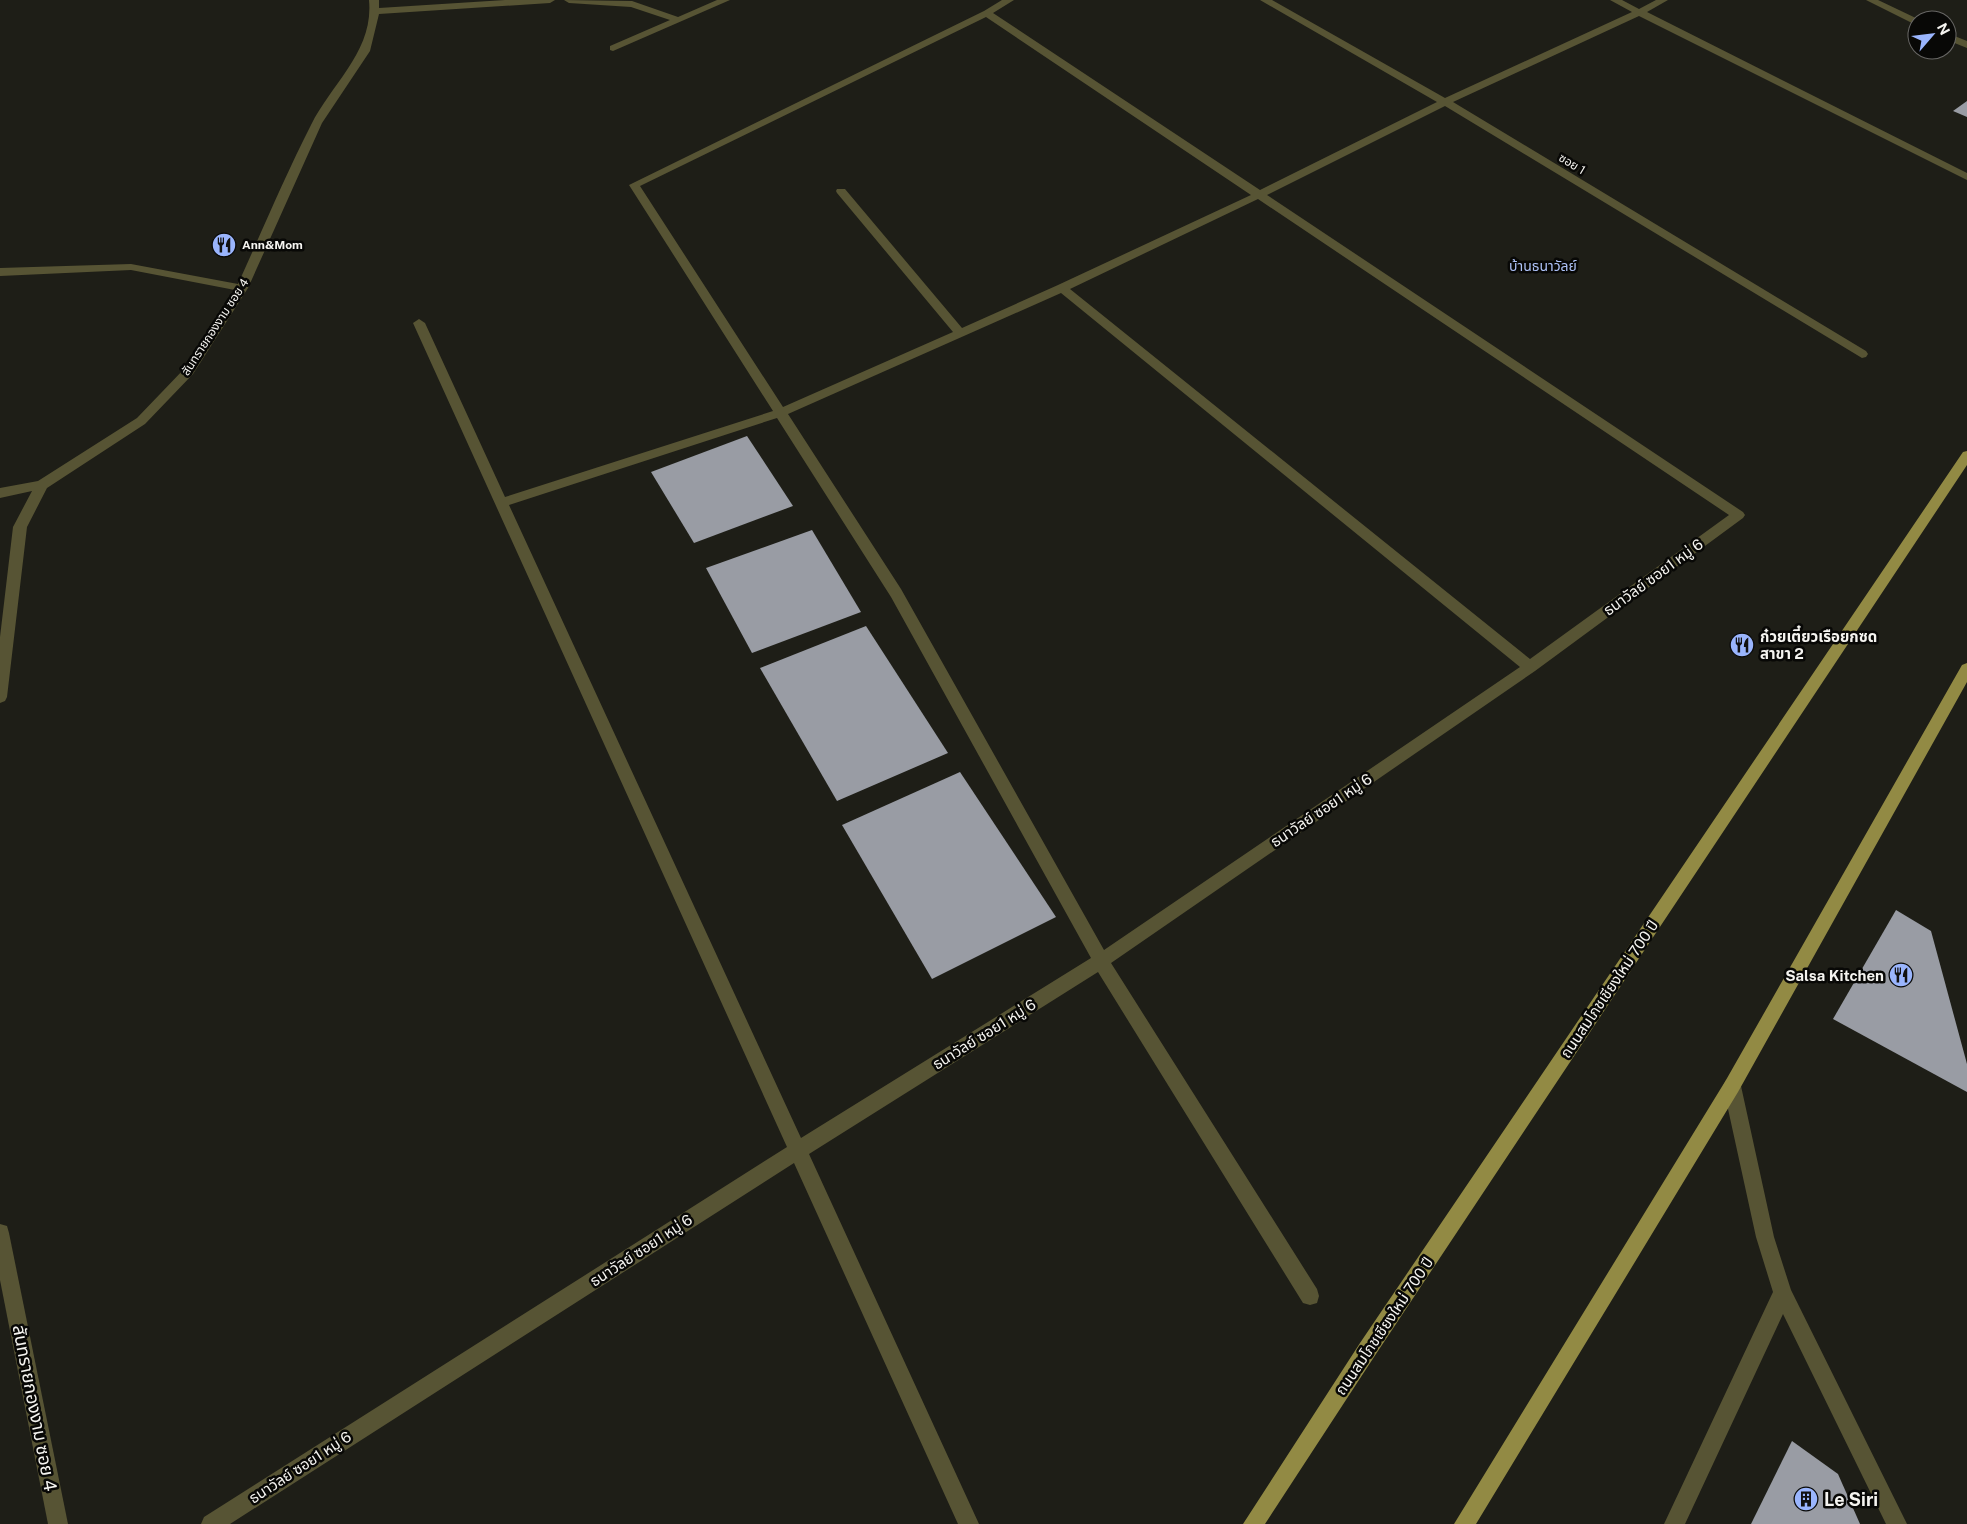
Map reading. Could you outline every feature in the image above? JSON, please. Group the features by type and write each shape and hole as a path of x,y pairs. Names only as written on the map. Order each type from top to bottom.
{"main road":[{"name":"ถนนสมโภชเชียงใหม่ 700 ปี","path":"1253,1524 1967,455"},
{"path":"1464,1524 1732,1086 1967,669"}],"street":[{"path":"375,5 550,0"},
{"path":"569,0 632,4 678,20"},
{"path":"613,48 726,0"},
{"path":"1009,0 987,13 634,185 896,593 1101,961 1310,1296"},
{"name":"ซอย 1","path":"1265,0 1445,102 1862,354"},
{"path":"1615,0 1967,177"},
{"path":"502,503 780,414 1062,288 1259,194 1445,102 1663,0"},
{"path":"1871,0 1907,17"},
{"name":"สันทรายกองงาม ซอย 4","path":"0,697 20,528 42,485 141,420 189,371 242,288 317,123 365,50 375,5"},
{"path":"987,13 1259,194"},
{"path":"841,191 960,333"},
{"name":"ธนาวัลย์ ซอย1 หมู่ 6","path":"211,1524 798,1150 1101,961 1530,667 1738,515 1259,194"},
{"path":"0,272 131,267 242,288"},
{"path":"1062,288 1530,667"},
{"path":"419,323 969,1524"},
{"path":"0,493 42,485"},
{"path":"1732,1086 1765,1237 1783,1293 1897,1524"},
{"name":"สันทรายกองงาม ซอย 4","path":"0,1233 58,1524"},
{"path":"1674,1524 1783,1293"}],"building":[{"path":"1967,101 1967,117 1953,111"},
{"path":"747,436 793,506 694,543 651,472"},
{"path":"812,530 861,612 752,653 706,568"},
{"path":"866,626 948,753 837,801 760,668"},
{"path":"960,772 1056,917 932,979 842,825"},
{"name":"Salsa Kitchen","path":"1896,910 1931,931 1967,1064 1967,1092 1833,1019"},
{"name":"Le Siri","path":"1792,1441 1838,1474 1860,1524 1751,1524"}],"place":[{"name":"Ann&Mom","path":"224,245"},
{"name":"ก๋วยเตี๋ยวเรือยกซด สาขา 2","path":"1742,645"},
{"name":"Salsa Kitchen","path":"1901,975"},
{"name":"Le Siri","path":"1806,1499"}],"district":[{"name":"บ้านธนาวัลย์","path":"1543,266"}]}
